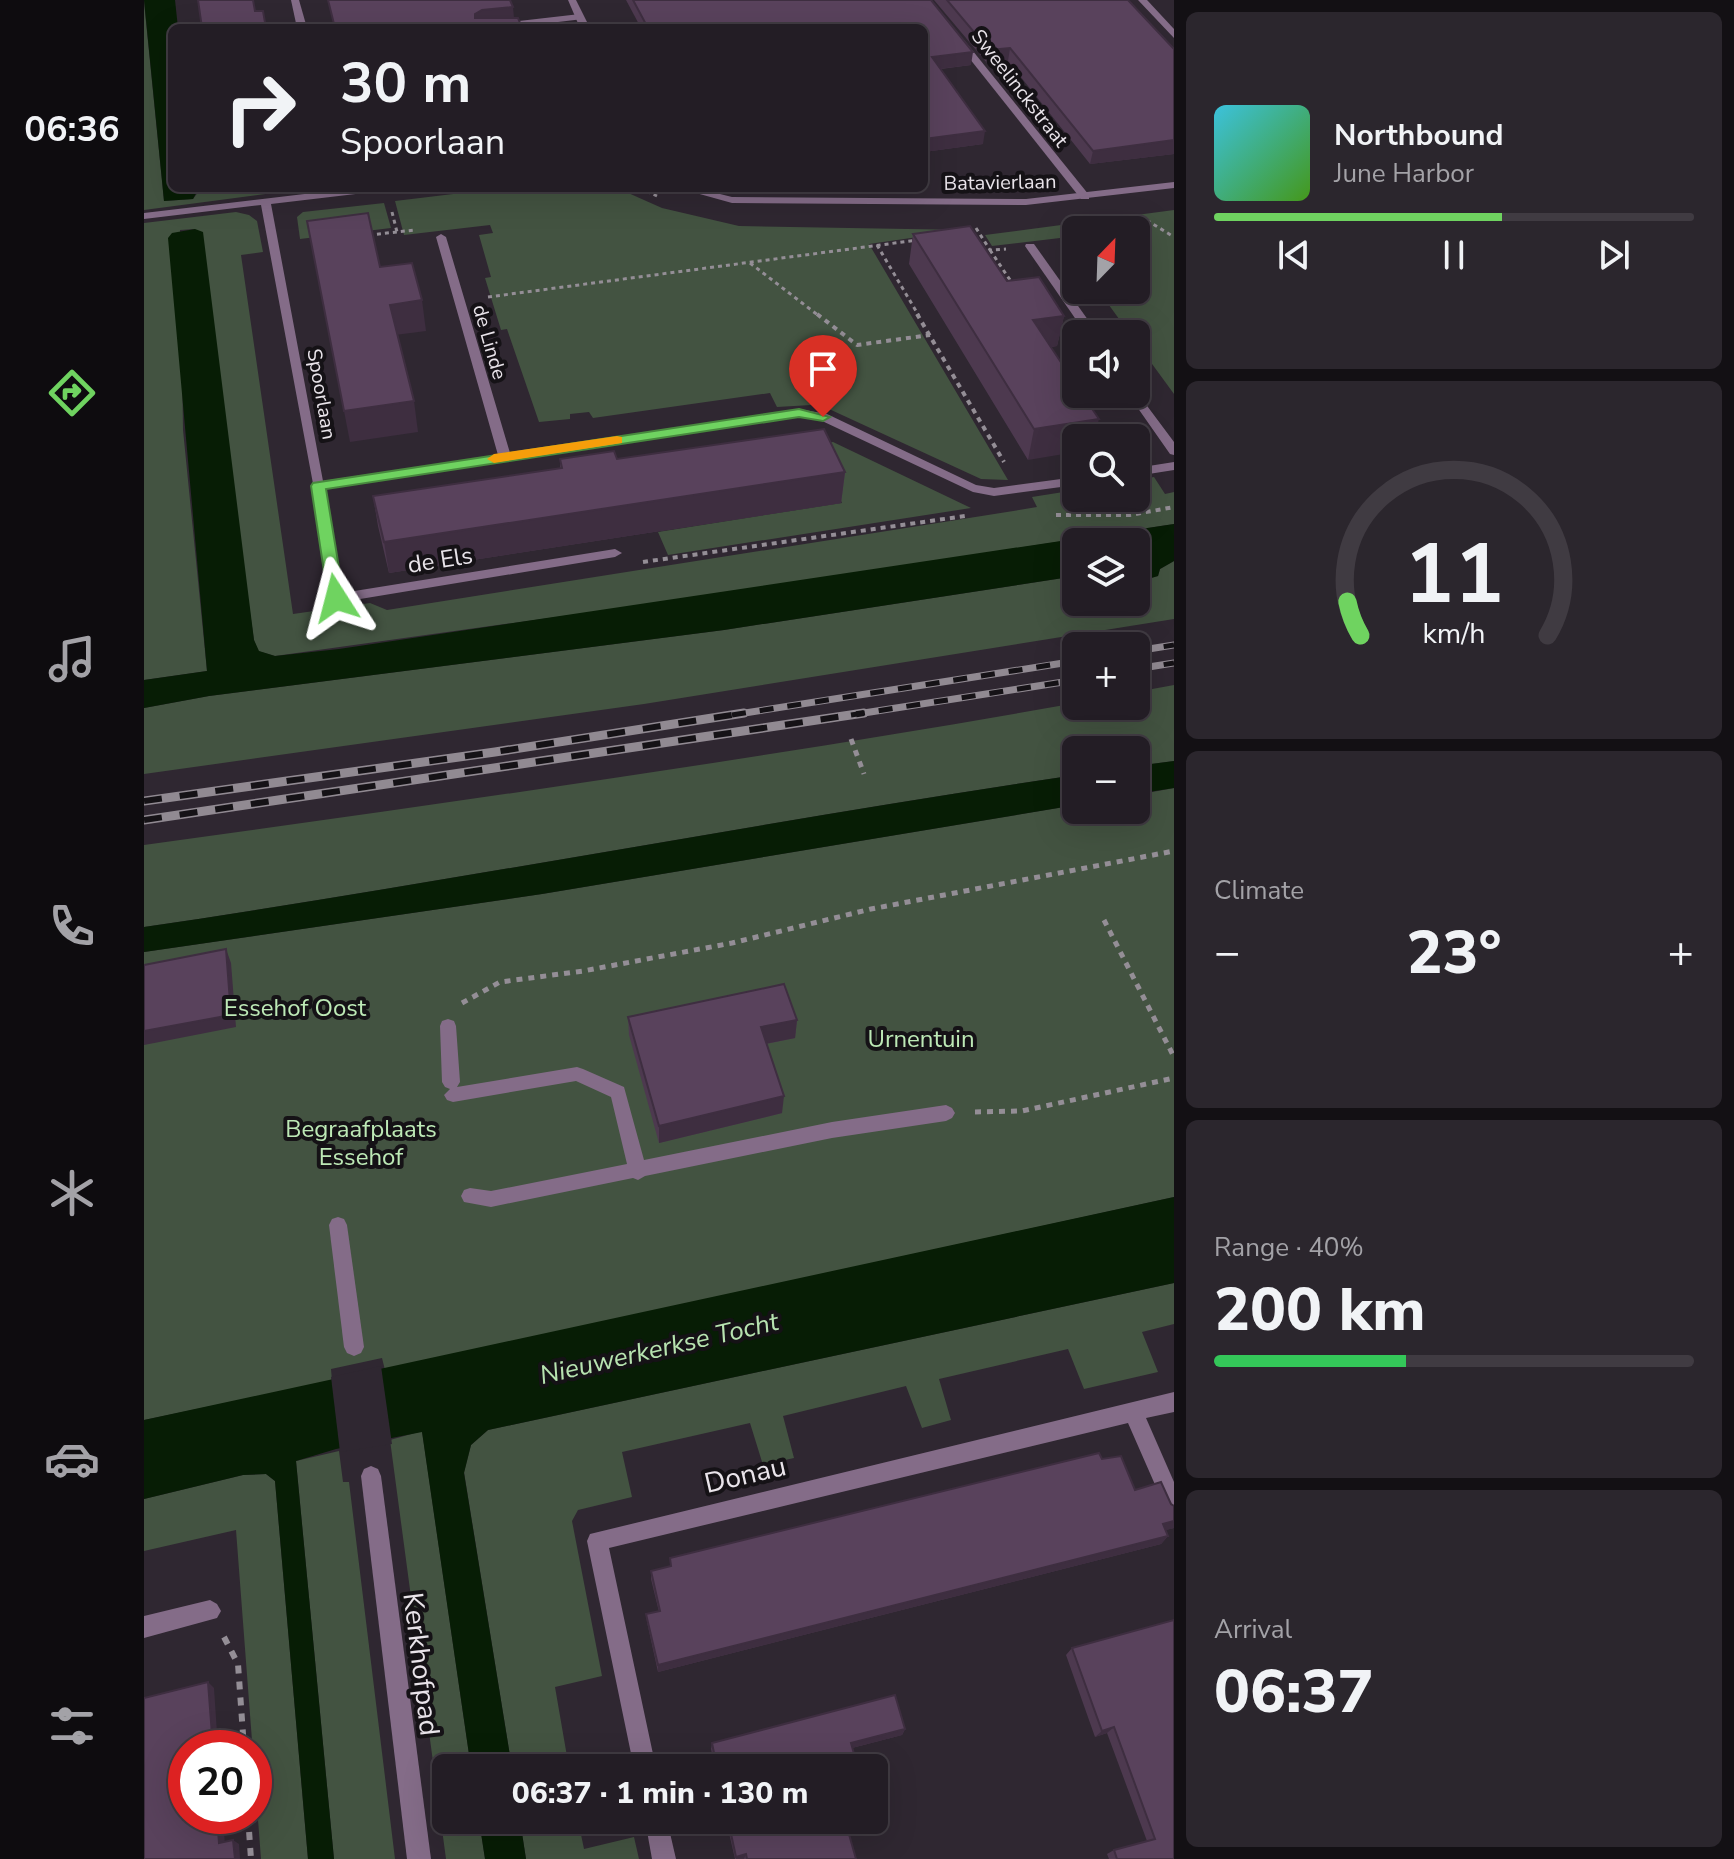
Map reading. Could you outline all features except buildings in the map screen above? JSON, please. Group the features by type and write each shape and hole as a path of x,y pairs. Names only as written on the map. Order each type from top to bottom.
{"street":[{"path":"295,0 301,24"},
{"path":"572,0 583,24"},
{"path":"1142,0 1174,35"},
{"path":"518,24 580,17"},
{"name":"Sweelinckstraat","path":"957,37 1085,197"},
{"name":"Batavierlaan","path":"697,192 715,197 756,200 1026,202 1174,185"},
{"path":"144,216 350,192"},
{"name":"Spoorlaan","path":"266,203 318,486"},
{"name":"de Linde","path":"441,237 505,457"},
{"path":"1030,246 1082,320"},
{"path":"1144,408 1174,451"},
{"path":"318,486 799,413 823,417 973,488 994,492 1062,483"},
{"path":"1150,470 1174,466"},
{"name":"de Els","path":"318,486 336,598 615,553"},
{"path":"448,1026 452,1088 577,1074 618,1092 638,1172"},
{"path":"470,1196 491,1199 638,1172 863,1123 946,1113"},
{"path":"338,1225 354,1347"},
{"name":"Donau","path":"642,1754 597,1541 1174,1402"},
{"path":"1133,1412 1174,1505"},
{"name":"Kerkhofpad","path":"371,1476 419,1859"},
{"path":"144,1627 210,1611"},
{"path":"659,1834 664,1859"}],"path":[{"path":"1129,209 1174,237"},
{"path":"970,220 1015,287"},
{"path":"366,235 439,228 441,237"},
{"path":"964,234 979,232"},
{"path":"460,301 920,240"},
{"path":"877,245 1026,503 1044,515 1130,515 1174,507"},
{"path":"990,250 1030,246"},
{"path":"750,262 857,345 930,335"},
{"path":"615,553 646,563 971,515"},
{"path":"851,739 864,774"},
{"path":"448,1026 451,1011 477,992 500,982 583,971 732,943 871,909 1174,851"},
{"path":"1104,920 1174,1057"},
{"path":"946,1113 1022,1111 1174,1078"},
{"path":"210,1611 238,1664 243,1730"},
{"path":"249,1834 251,1859"}],"green space":[{"path":"144,2 164,201 193,199 198,192 281,192 144,210"},
{"path":"470,192 626,192 662,208 739,226 967,230 869,244 1008,480 981,479 829,409 811,405 777,407 770,393 593,418 589,412 570,414 570,419 539,422 507,329 501,330 485,278 491,277 479,235 493,233 490,225 404,235 395,201"},
{"path":"384,203 391,228 300,239 297,217 303,212"},
{"path":"1174,210 1174,394 1150,361 1150,320 1120,320 1108,304 1150,304 1150,216 1129,216"},
{"path":"236,212 257,221 263,252 241,255 293,614 370,603 387,610 1019,510 1037,507 1032,497 1062,492 1062,512 1150,512 1150,478 1154,477 1165,494 1174,492 1174,524 1148,528 1062,528 1062,541 707,596 275,656 258,651 195,229 180,230 183,430 207,671 144,680 144,223"},
{"path":"1062,225 1062,241 1060,238 992,246 985,235"},
{"path":"833,442 971,508 668,555 658,532 842,503 816,445"},
{"path":"1174,561 1174,619 1093,632 1062,632 1062,637 644,704 144,774 144,708 209,696 724,630 1062,578 1062,616 1150,616 1150,578 1158,576 1160,569"},
{"path":"1174,685 1174,761 1150,764 1150,736 1062,736 1062,777 144,927 144,845 727,761 1062,705 1062,720 1150,720 1150,689"},
{"name":"Begraafplaats Essehof","path":"1174,788 1174,1197 385,1370 382,1358 331,1369 332,1381 144,1420 144,952 542,894 1062,807 1062,824 1150,824 1150,792"},
{"path":"1174,1283 1174,1324 1142,1332 1158,1372 1084,1389 1068,1349 939,1379 951,1420 922,1428 906,1386 783,1416 794,1458 763,1465 750,1423 622,1452 632,1497 578,1510 572,1521 602,1676 555,1687 567,1754 510,1754 464,1472 471,1445 488,1430"},
{"path":"422,1431 469,1754 432,1754 390,1440"},
{"path":"339,1451 343,1482 349,1482 395,1859 334,1859 296,1461"},
{"path":"266,1474 275,1481 308,1859 261,1859 259,1834 272,1834 272,1730 251,1730 236,1530 144,1551 144,1499 243,1475"},
{"path":"443,1834 481,1834 485,1859 446,1859"},
{"path":"522,1834 581,1834 584,1849 634,1837 639,1859 526,1859"}],"water":[{"path":"144,0 175,0 178,24 168,24 168,192 197,192 193,199 164,201"},
{"path":"195,229 203,232 254,640 259,651 275,656 339,649 1062,541 1062,578 724,630 209,696 144,708 144,680 207,671 168,238 172,233"},
{"path":"1174,524 1174,561 1160,569 1158,576 1151,578 1150,528 1147,528"},
{"path":"1174,761 1174,788 1150,792 1150,764"},
{"path":"1062,777 1062,807 542,894 144,952 144,927"},
{"name":"Nieuwerkerkse Tocht","path":"1174,1197 1174,1283 488,1430 471,1445 464,1473 510,1754 469,1754 422,1432 336,1449 296,1461 334,1859 308,1859 275,1481 266,1474 243,1475 144,1499 144,1420"},
{"path":"481,1834 522,1834 526,1859 485,1859"}],"pier":[{"path":"381,1366 392,1444 340,1452 331,1377"}],"railway":[{"path":"1150,649 1174,645"},
{"path":"732,715 1062,663"},
{"path":"1150,667 1174,663"},
{"path":"861,713 1062,682"},
{"path":"144,801 495,752 744,713"},
{"path":"144,820 861,713"},
{"path":"851,715 861,713"}],"slow traffic":[{"path":"494,459 617,440"}],"route":[{"path":"336,598 318,486 799,413 823,417"}],"park label":[{"name":"Essehof Oost","path":"295,1008"},
{"name":"Urnentuin","path":"921,1039"}]}
